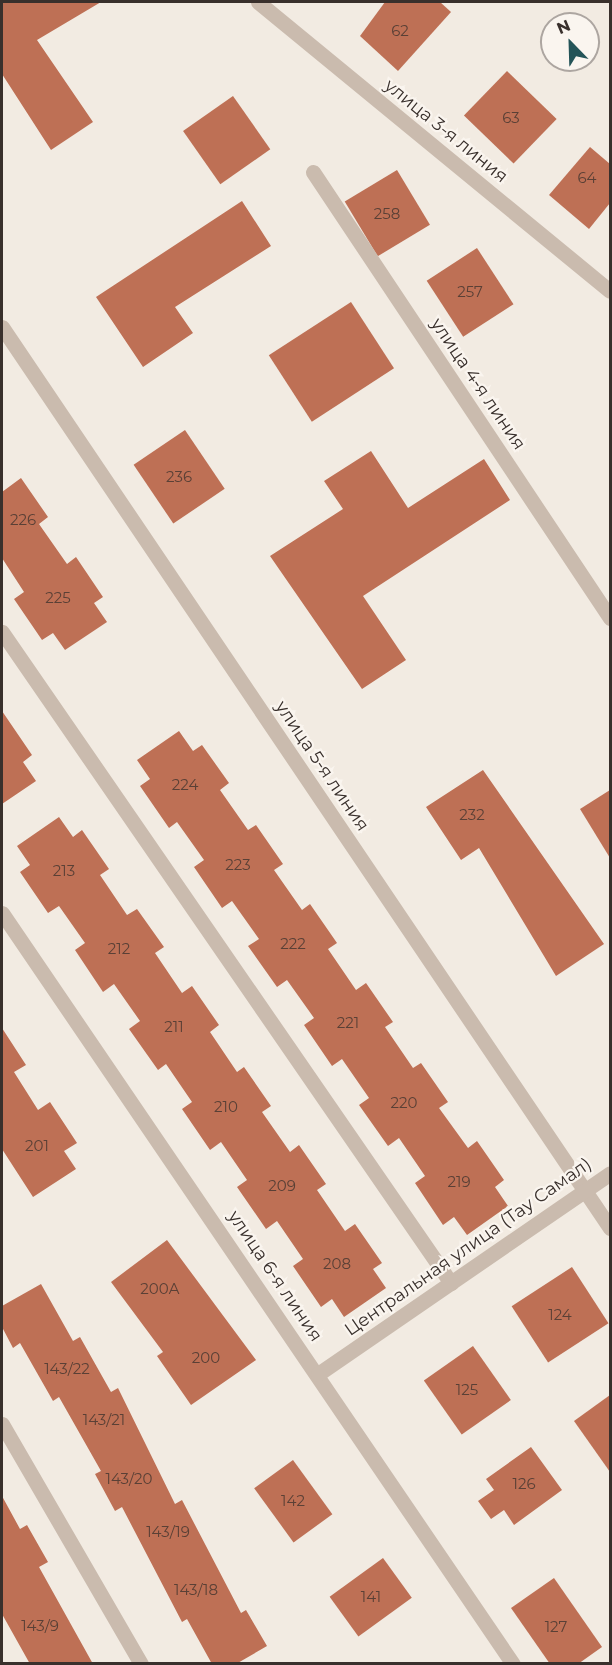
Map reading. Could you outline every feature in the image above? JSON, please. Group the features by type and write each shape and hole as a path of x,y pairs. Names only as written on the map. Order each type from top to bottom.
{"street":[{"name":"улица 3-я линия","path":"258,2 610,291"},
{"name":"улица 4-я линия","path":"313,172 610,618"},
{"name":"улица 5-я линия","path":"2,327 610,1228"},
{"path":"2,632 451,1282"},
{"name":"улица 6-я линия","path":"2,913 318,1374 513,1664"},
{"name":"Центральная улица (Тау Самал)","path":"318,1374 610,1173"},
{"path":"2,1424 141,1664"}],"building":[{"path":"2,2 101,2 37,40 93,122 51,150 2,74"},
{"path":"385,2 440,2 451,12 398,71 360,36"},
{"path":"507,71 557,119 514,164 464,116"},
{"path":"233,96 270,149 220,184 183,131"},
{"path":"590,147 610,164 610,203 589,229 549,195"},
{"path":"397,170 430,225 378,256 345,201"},
{"path":"242,201 271,246 175,307 193,333 143,367 96,297"},
{"path":"477,248 513,304 463,337 427,281"},
{"path":"351,302 394,368 312,422 269,355"},
{"path":"185,430 225,489 173,524 134,465"},
{"path":"371,451 408,508 484,459 510,500 363,596 406,660 362,689 270,556 343,509 324,481"},
{"path":"21,478 48,517 39,524 67,564 76,557 103,597 94,603 107,622 65,650 53,633 42,640 14,599 24,592 2,558 2,492"},
{"path":"2,711 32,755 23,762 36,781 2,804"},
{"path":"179,731 193,751 202,745 229,783 220,790 248,830 256,825 283,864 274,870 302,910 310,904 337,943 328,949 356,990 366,983 393,1022 385,1027 413,1068 421,1063 448,1102 439,1108 468,1148 477,1141 504,1180 495,1187 508,1206 467,1235 454,1217 443,1225 415,1183 425,1176 399,1138 388,1146 359,1105 369,1098 342,1059 332,1066 304,1025 314,1018 287,980 277,987 248,946 259,939 232,901 222,908 194,867 204,860 177,822 169,828 140,786 150,779 137,760"},
{"path":"483,770 604,944 556,976 479,848 461,860 426,807"},
{"path":"610,790 610,858 580,809"},
{"path":"59,817 73,837 82,830 109,869 100,875 127,915 137,909 164,947 155,953 182,993 192,986 219,1025 210,1032 237,1072 244,1067 271,1106 262,1112 290,1152 299,1145 326,1184 317,1190 345,1231 355,1224 382,1263 373,1269 386,1288 344,1317 332,1299 321,1307 293,1266 303,1259 277,1221 266,1229 237,1187 247,1180 221,1142 210,1150 182,1109 192,1102 166,1064 158,1070 129,1029 140,1021 114,984 103,992 75,950 85,943 59,906 48,913 20,872 30,865 17,846"},
{"path":"2,1028 26,1065 14,1072 38,1110 50,1102 77,1143 64,1151 76,1169 33,1197 2,1149"},
{"path":"167,1240 256,1360 191,1405 157,1356 163,1352 111,1282"},
{"path":"572,1267 608,1323 548,1362 512,1306"},
{"path":"41,1284 73,1341 80,1337 111,1392 118,1388 175,1504 182,1500 241,1613 246,1610 267,1646 236,1664 212,1664 187,1619 182,1622 122,1507 115,1511 95,1474 101,1471 59,1397 53,1401 20,1343 13,1348 2,1327 2,1306"},
{"path":"473,1346 511,1400 462,1434 424,1380"},
{"path":"610,1395 610,1472 574,1421"},
{"path":"531,1447 562,1490 514,1525 504,1510 491,1519 478,1501 494,1490 486,1479"},
{"path":"293,1460 332,1514 294,1542 254,1488"},
{"path":"2,1496 20,1529 27,1525 48,1562 39,1567 93,1664 30,1664 2,1614"},
{"path":"383,1558 412,1598 358,1636 330,1597"},
{"path":"554,1578 602,1647 578,1664 550,1664 511,1608"}]}
